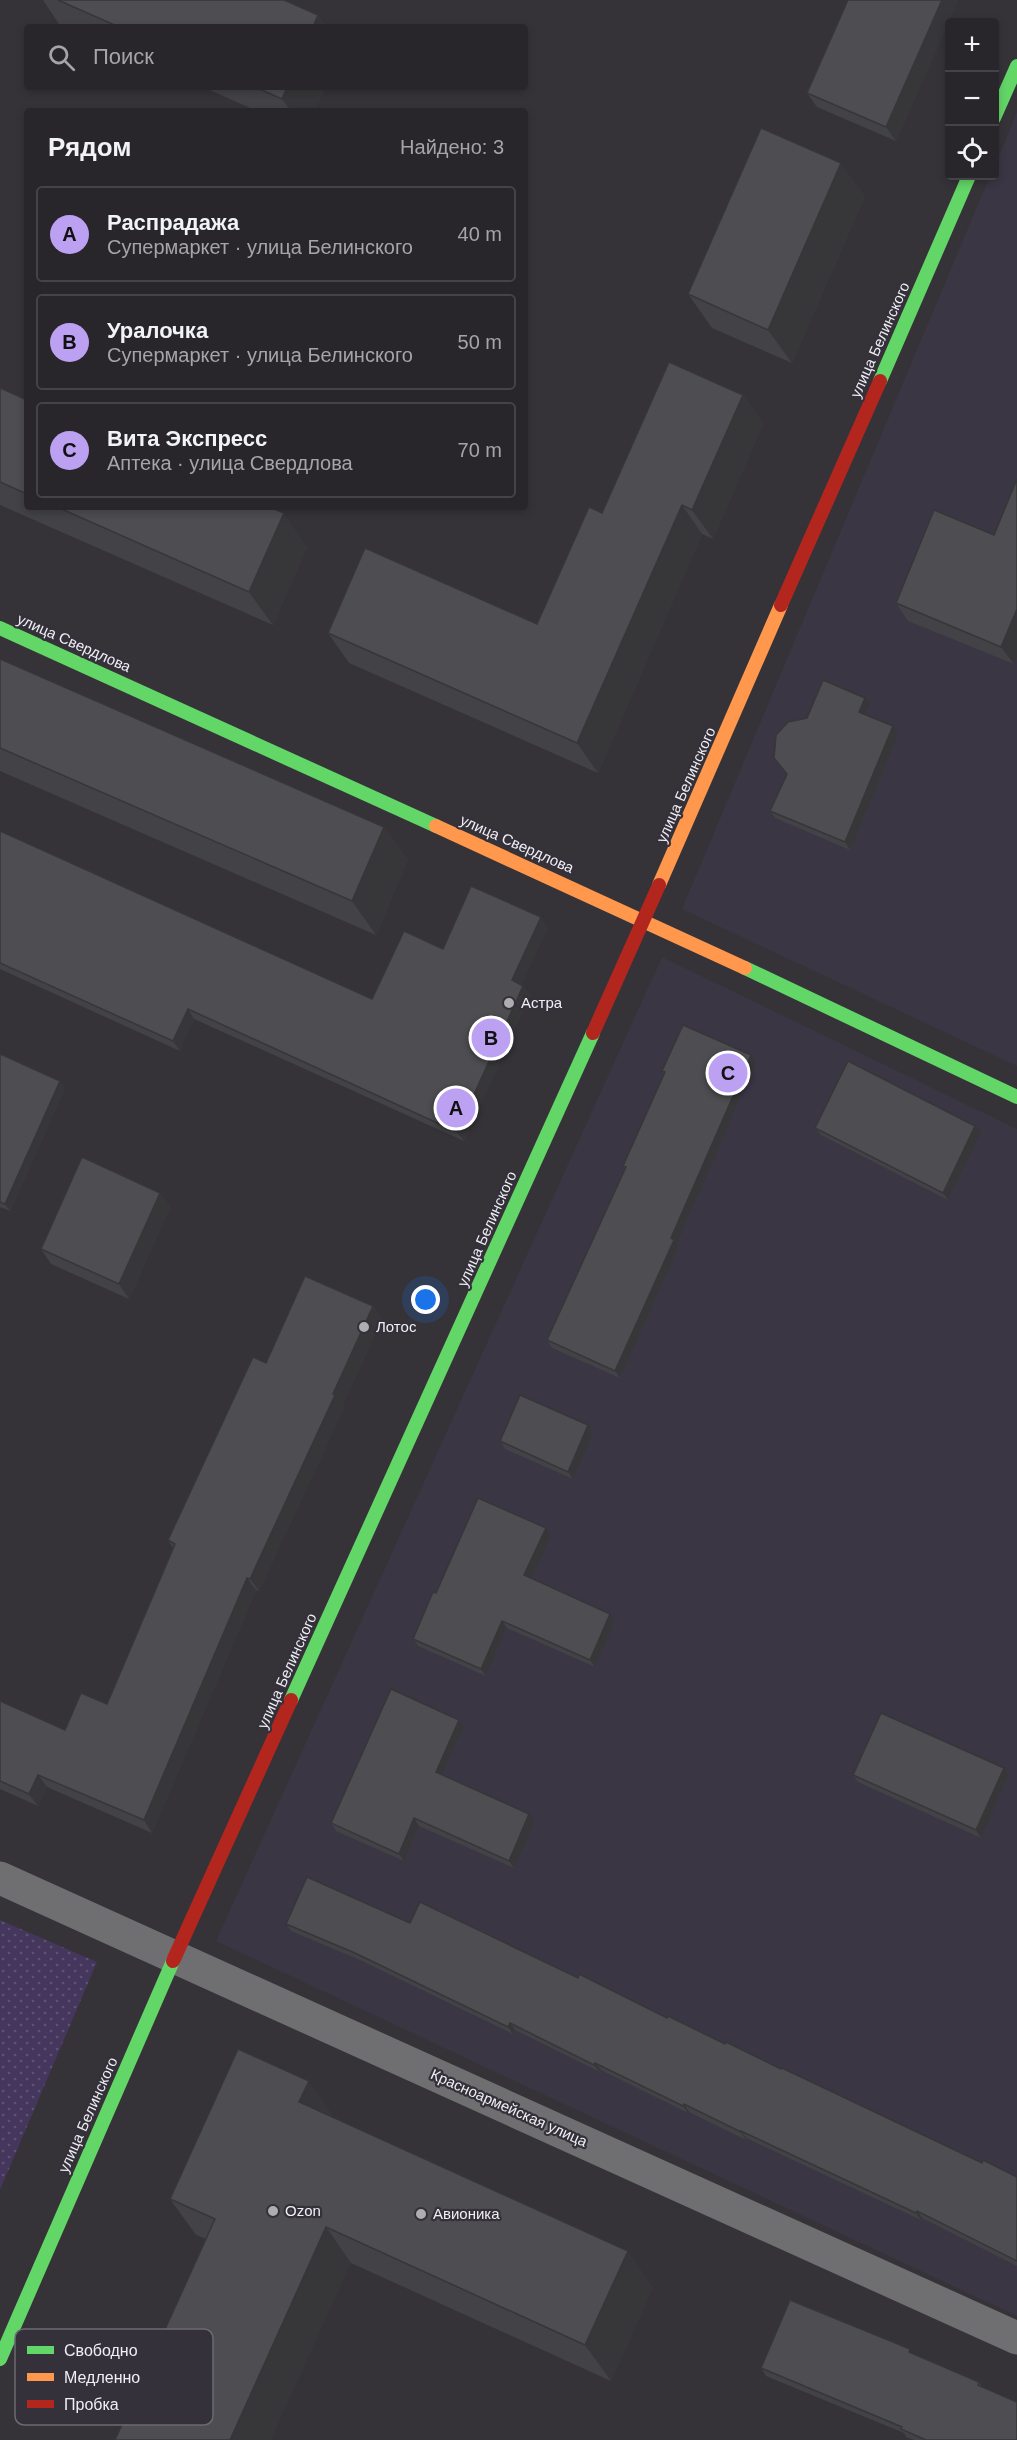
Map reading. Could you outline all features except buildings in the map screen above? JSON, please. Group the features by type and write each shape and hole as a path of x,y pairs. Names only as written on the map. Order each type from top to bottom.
{"street":[{"path":"999,107 1017,66"},
{"name":"улица Белинского","path":"0,2359 175,1957 644,920 967,180"},
{"name":"улица Свердлова","path":"0,628 644,920 1017,1097"},
{"name":"Красноармейская улица","path":"0,1878 1017,2338"}],"shaded area":[{"path":"1017,112 1017,1066 682,909 988,180 999,180 999,156"},
{"path":"662,957 1017,1129 1017,2316 216,1941"},
{"path":"0,1920 97,1962 0,2190"}],"traffic: fast":[{"path":"999,107 1017,66"},
{"path":"880,381 967,180"},
{"path":"0,628 436,826"},
{"path":"745,968 1017,1097"},
{"path":"291,1700 593,1033"},
{"path":"0,2359 173,1961"}],"traffic: slow":[{"path":"659,885 781,605"},
{"path":"436,826 745,968"}],"traffic: jam":[{"path":"781,605 880,381"},
{"path":"593,1033 659,885"},
{"path":"173,1961 291,1700"}],"place":[{"name":"Астра","path":"509,1003"},
{"name":"Уралочка","path":"491,1038"},
{"name":"Вита Экспресс","path":"728,1073"},
{"name":"Распрадажа","path":"456,1108"},
{"name":"Лотос","path":"364,1327"},
{"name":"Ozon","path":"273,2211"},
{"name":"Авионика","path":"421,2214"}]}
